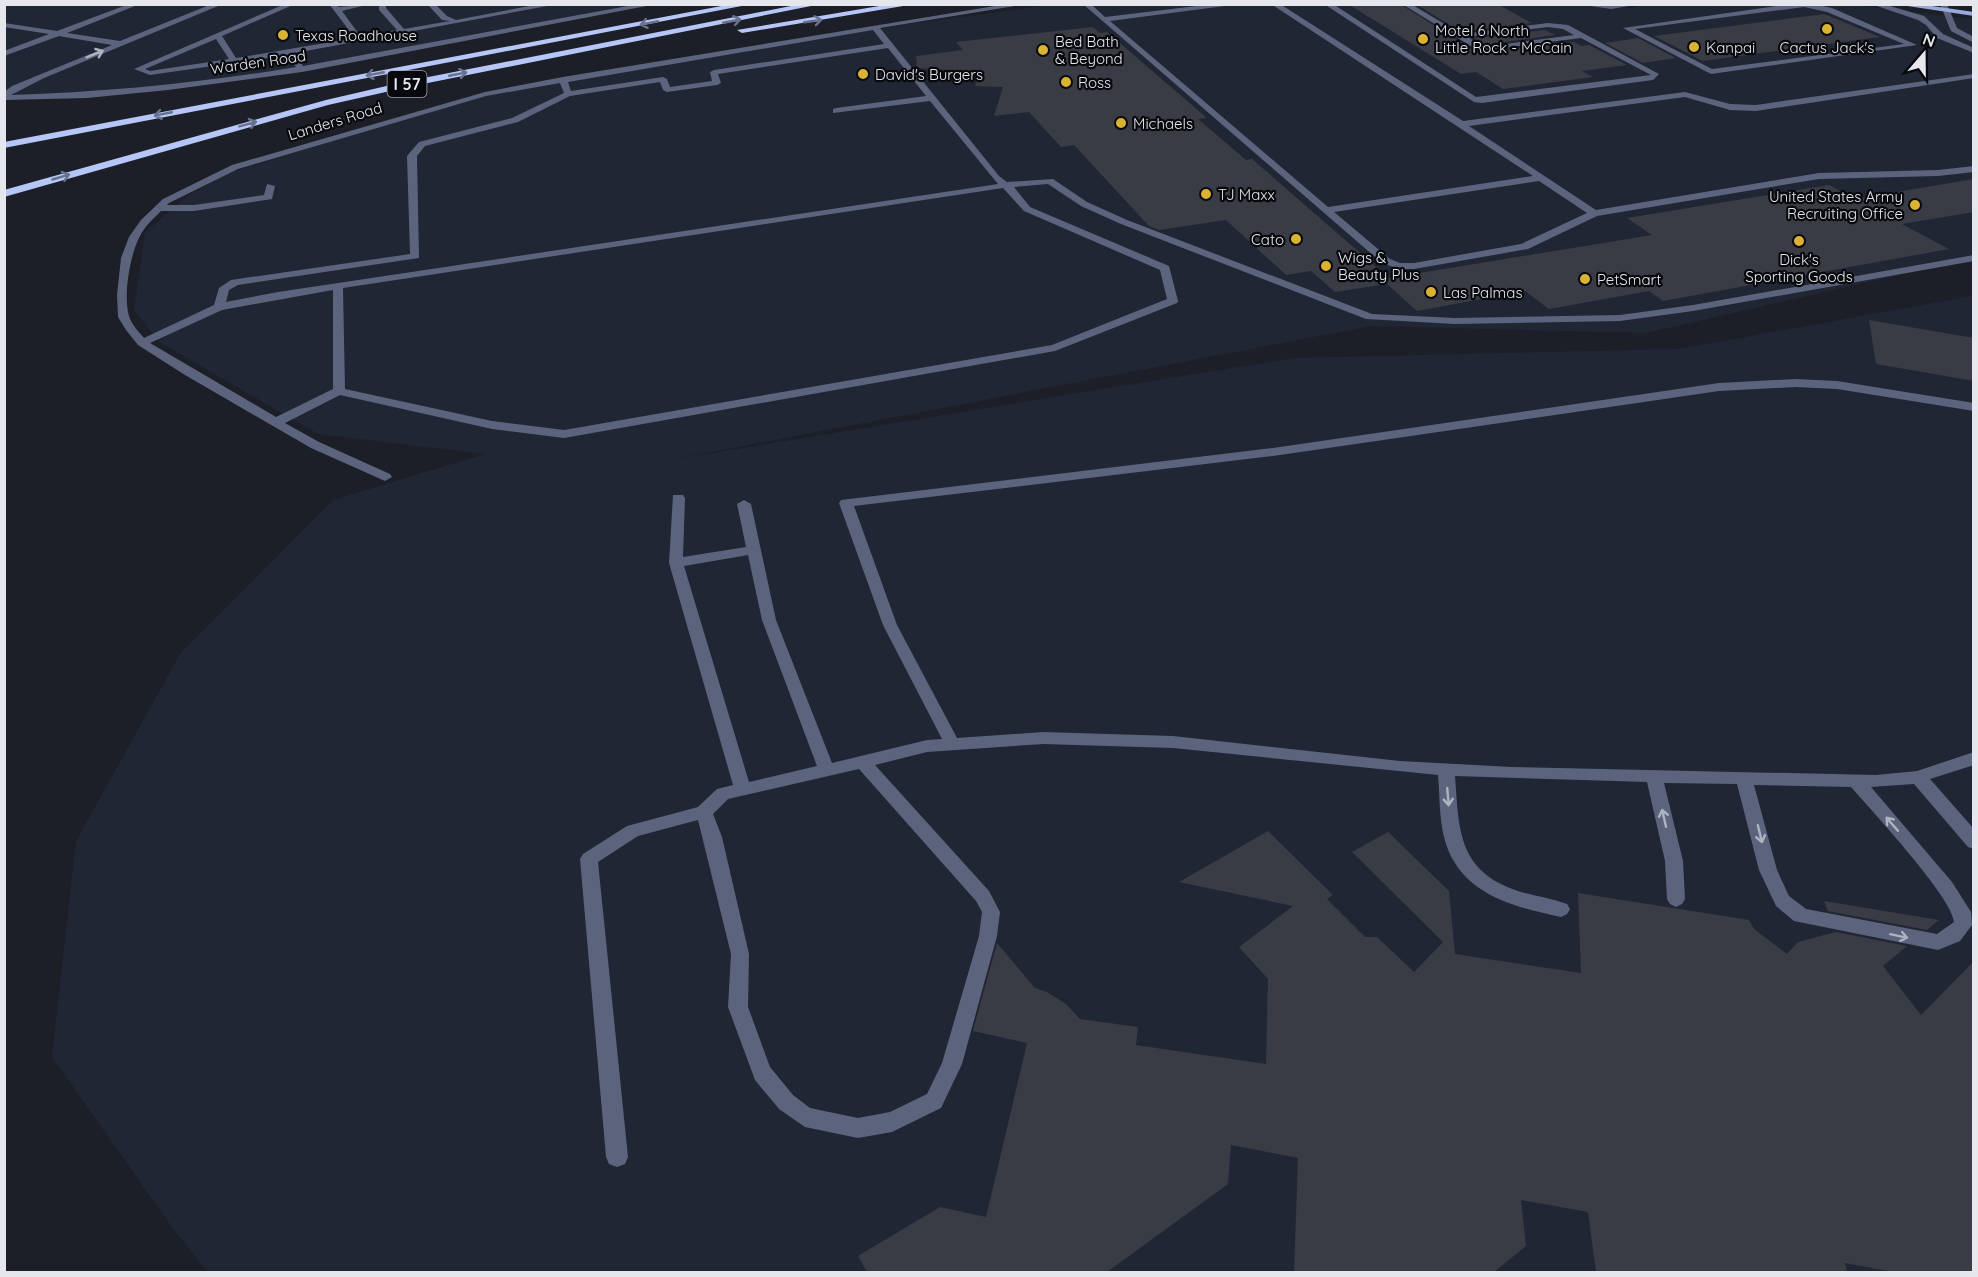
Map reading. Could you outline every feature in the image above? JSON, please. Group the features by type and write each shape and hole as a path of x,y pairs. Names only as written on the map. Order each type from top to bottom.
{"highway":[{"name":"I 57","path":"4,145 748,4"},
{"name":"I 57","path":"4,194 326,103 817,4"},
{"path":"568,53 816,20 911,4"},
{"path":"451,60 658,7"}],"main road":[{"path":"1897,4 1944,7 1974,14"}],"street":[{"path":"4,54 137,4"},
{"path":"4,97 15,88 41,76 220,4"},
{"path":"292,4 138,69 150,73 235,62 555,4"},
{"path":"334,7 368,4"},
{"path":"383,4 382,8 403,32"},
{"path":"430,4 445,18 455,21"},
{"path":"438,4 455,21"},
{"path":"493,4 518,29"},
{"name":"Landers Road","path":"385,477 315,445 189,373 142,342 124,317 123,275 134,237 158,208 190,187 235,167 457,101 563,79 1024,4"},
{"path":"1086,4 1386,261 1399,266 1414,266 1524,247 1594,213 1819,176 1938,173 1974,168"},
{"path":"1104,19 1237,4"},
{"path":"1274,4 1594,213"},
{"path":"1327,4 1474,99 1482,100 1621,83 1653,78 1655,75 1564,27 1548,25 1460,36"},
{"path":"1406,4 1482,49 1582,36"},
{"path":"1580,4 1602,7 1638,4"},
{"path":"1874,4 1929,23 1940,36 1974,51"},
{"path":"394,5 389,8 399,20 396,24"},
{"path":"1619,21 1627,28 1712,72 1913,45 1829,10 1809,6 1627,28"},
{"path":"334,7 360,40"},
{"name":"Warden Road","path":"4,97 127,92 302,70 518,29 658,7"},
{"path":"1602,7 1611,14"},
{"path":"1929,23 1944,7 1954,29 1971,40"},
{"path":"4,25 122,44"},
{"path":"4,30 16,26"},
{"path":"439,26 451,42"},
{"path":"276,422 339,392 492,425 564,434 1055,348 1173,301 1165,268 1027,209 875,27"},
{"path":"218,35 235,62"},
{"path":"414,275 412,156 422,144 515,120 568,94 663,79 667,90 717,83 714,72 890,45"},
{"path":"290,52 302,70"},
{"path":"1461,124 1685,94 1730,107 1756,108 1974,76"},
{"path":"563,79 568,94"},
{"path":"836,111 933,98"},
{"path":"1326,210 1539,178"},
{"path":"142,342 219,307 338,286 991,189 1005,185 1050,181 1084,204 1124,222 1370,317 1455,321 1620,318 1693,308 1974,258"},
{"path":"158,208 194,208 268,197 270,186"},
{"path":"219,307 224,288 235,282 415,256"},
{"path":"338,286 339,392"},
{"path":"953,745 890,625 846,503 1273,452 1719,387 1796,383 1837,385 1974,407"},
{"path":"678,498 676,563 743,790"},
{"path":"744,504 769,620 827,770"},
{"path":"676,563 754,550"},
{"path":"617,1157 589,859 633,831 704,812 723,794 927,746 1043,738 1173,742 1446,770 1856,781 1918,777 1974,758"},
{"path":"704,812 713,837 740,954 738,1007 762,1073 786,1102 805,1117 858,1128 891,1122 933,1101 952,1064 988,936 991,912 983,896 862,762"},
{"path":"1446,770 1454,844 1462,862 1473,874 1493,888 1514,897 1562,909"},
{"path":"1654,776 1674,861 1676,899"},
{"path":"1918,777 1974,842"},
{"path":"1744,778 1768,870 1782,901 1801,916 1915,940 1938,942 1953,935 1963,925 1962,912 1946,887 1856,781"}],"shaded area":[{"path":"1571,4 1632,8 1645,4 1846,4 1973,19 1973,258 1646,333 1371,326 675,459 1294,358 1678,349 1973,296 1973,1272 208,1272 174,1230 52,1057 76,841 180,654 333,500 485,454 318,434 159,342 134,310 145,232 190,194 229,173 467,99 901,25 1052,5"},
{"path":"4,5 653,5 323,66 190,86 34,98 5,93"}],"building":[{"path":"1348,4 1400,4 1478,53 1574,42 1581,46 1589,45 1627,65 1582,71 1593,77 1503,89 1476,72 1461,74"},
{"path":"1416,4 1497,4 1532,23 1461,32"},
{"path":"1824,14 1880,37 1703,61 1654,36"},
{"path":"1093,27 1100,33 1107,32 1207,118 1198,119 1246,160 1252,159 1389,278 1652,235 1627,218 1829,185 1855,199 1974,179 1974,212 1902,224 1949,249 1663,301 1649,291 1549,309 1525,291 1417,311 1387,284 1335,292 1311,271 1286,275 1226,220 1159,230 1149,226 1074,145 1061,147 1029,112 994,116 1003,87 975,86 980,72 917,68 916,56 963,50 956,42"},
{"path":"1545,30 1555,35 1484,45 1474,38"},
{"path":"1638,38 1676,58 1643,63 1605,43"},
{"path":"1869,320 1974,338 1974,381 1876,364"},
{"path":"1268,831 1333,895 1327,899 1365,937 1377,937 1414,972 1443,942 1352,852 1388,832 1449,891 1455,954 1581,973 1578,893 1749,920 1754,929 1787,954 1798,942 1836,932 1907,946 1883,966 1921,1015 1974,961 1974,1272 1894,1272 1845,1263 1847,1272 1596,1272 1588,1212 1521,1200 1526,1246 1494,1272 1294,1272 1298,1158 1231,1145 1228,1184 1107,1272 867,1272 858,1256 940,1207 986,1217 1027,1043 973,1031 997,943 1035,988 1047,992 1066,1004 1080,1019 1138,1027 1136,1045 1266,1064 1268,979 1239,947 1293,906 1179,882"},
{"path":"1824,901 1939,920 1927,930 1828,911"}],"place":[{"name":"Cactus Jack's","path":"1827,29"},
{"name":"Texas Roadhouse","path":"283,35"},
{"name":"Motel 6 North Little Rock - McCain","path":"1423,39"},
{"name":"Kanpai","path":"1694,47"},
{"name":"Bed Bath & Beyond","path":"1043,50"},
{"name":"David's Burgers","path":"863,74"},
{"name":"Ross","path":"1066,82"},
{"name":"Michaels","path":"1121,123"},
{"name":"TJ Maxx","path":"1206,194"},
{"name":"United States Army Recruiting Office","path":"1915,205"},
{"name":"Cato","path":"1296,239"},
{"name":"Dick's Sporting Goods","path":"1799,241"},
{"name":"Wigs & Beauty Plus","path":"1326,266"},
{"name":"PetSmart","path":"1585,279"},
{"name":"Las Palmas","path":"1431,292"}]}
